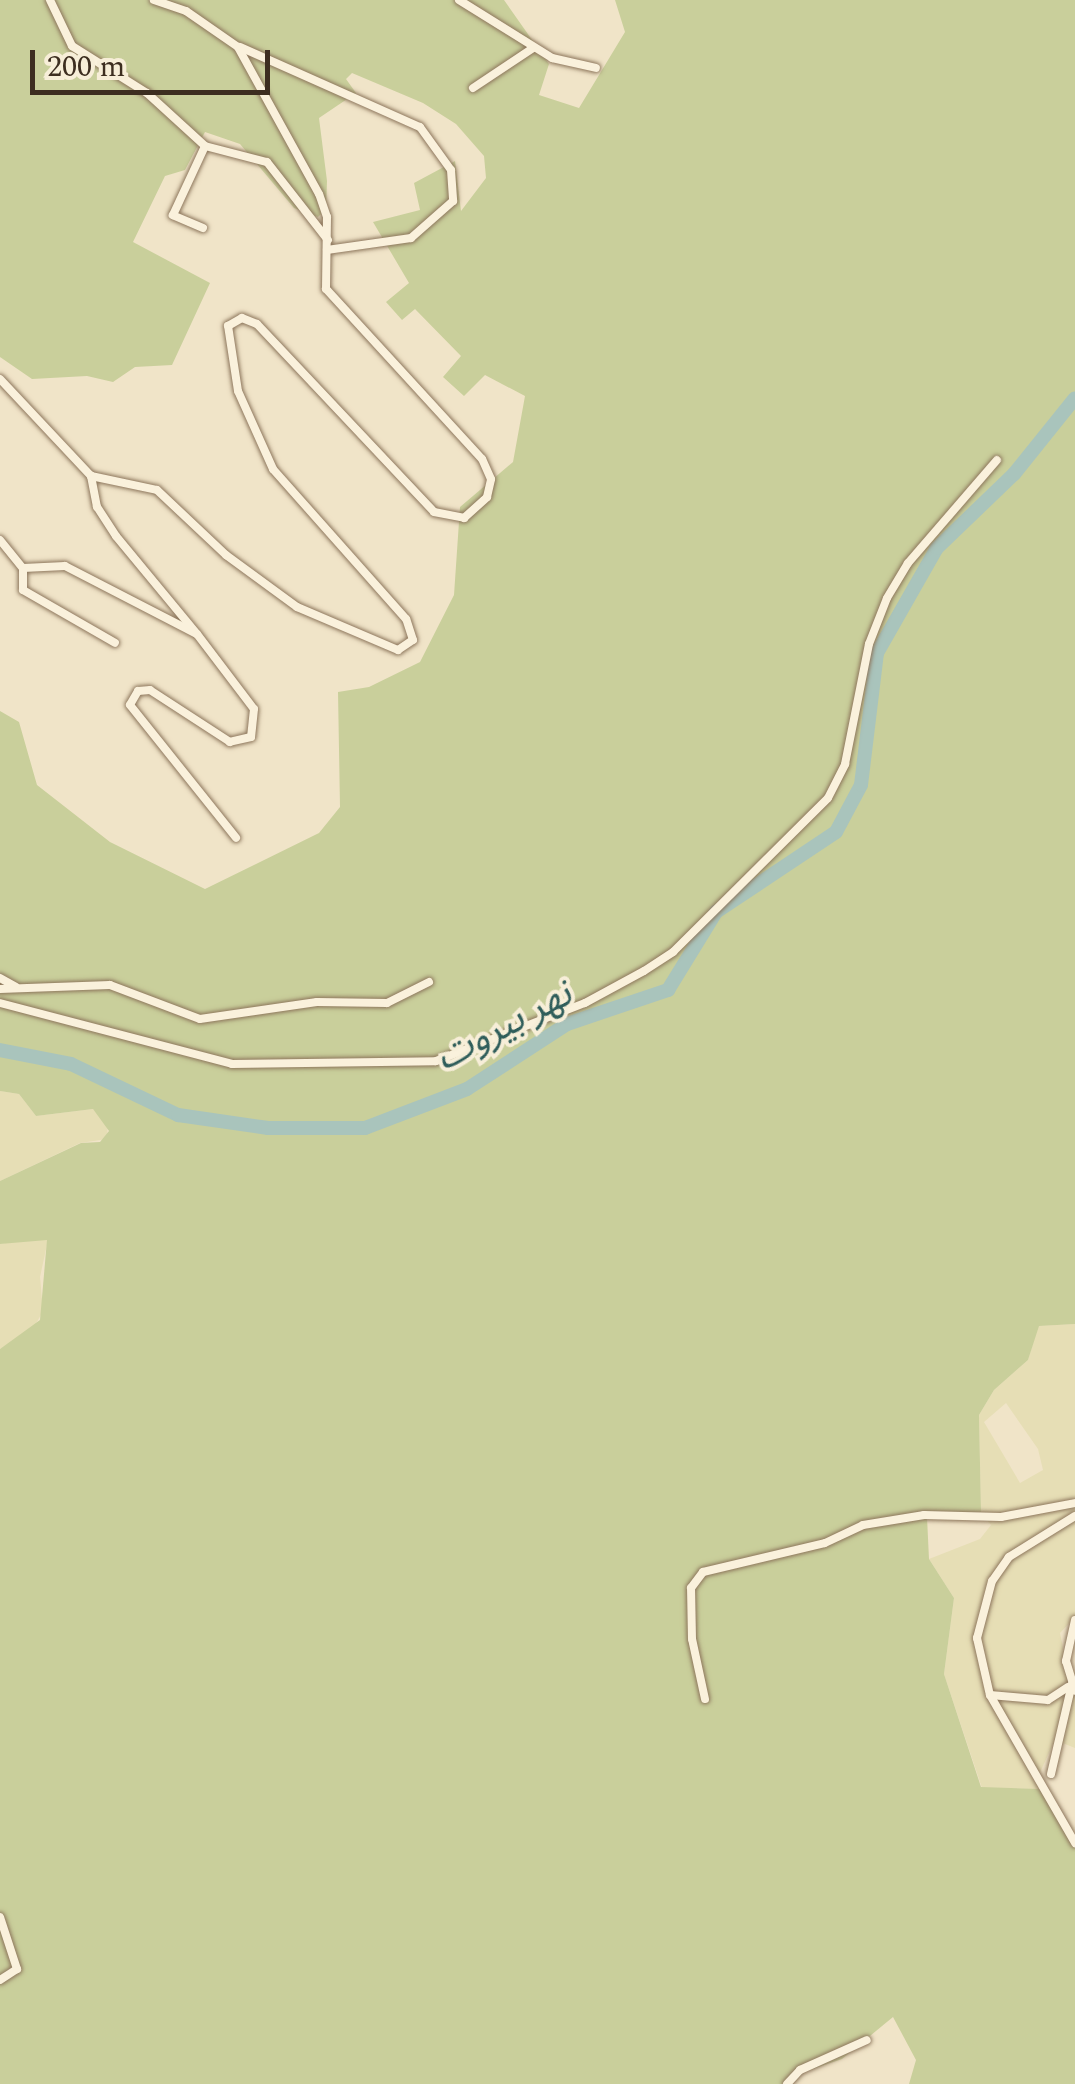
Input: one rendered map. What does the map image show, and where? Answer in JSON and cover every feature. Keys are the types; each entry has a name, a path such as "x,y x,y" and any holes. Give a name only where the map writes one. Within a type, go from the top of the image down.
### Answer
{"street":[{"path":"50,0 72,46 147,93 205,146 267,162 327,245"},
{"path":"154,0 186,12 238,47 420,127 451,170 452,201 411,238 327,245"},
{"path":"459,0 533,48 596,68"},
{"path":"91,476 157,490 226,555 297,608 375,644 406,647 413,640 406,619 273,469 238,391 226,345 231,321 250,319 434,512 464,518 481,504 492,479 482,459 335,302 322,274 327,217 308,170 238,47"},
{"path":"474,88 533,48"},
{"path":"203,228 173,215 205,146"},
{"path":"0,379 91,476 98,507 116,536 254,709 251,737 230,742 150,690 138,691 130,705 236,838"},
{"path":"0,1003 232,1064 436,1061 644,972 673,952 828,798 845,764 868,644 888,598 908,563 996,460"},
{"path":"0,540 22,568 23,590 115,643"},
{"path":"22,568 64,566 197,634"},
{"path":"0,978 16,987"},
{"path":"0,989 110,984 200,1019 317,1002 387,1002 429,982"},
{"path":"705,1700 692,1639 692,1588 703,1572 830,1541 863,1525 924,1516 1001,1517 1075,1503"},
{"path":"1075,1516 1032,1538 992,1581 977,1638 990,1694 1075,1843"},
{"path":"1051,1774 1074,1688 1066,1652 1075,1620"},
{"path":"990,1694 1048,1700 1074,1688"},
{"path":"0,1918 17,1970 0,1980"},
{"path":"787,2084 800,2070 867,2040"}],"shaded area":[{"path":"0,1091 19,1094 36,1116 93,1109 108,1121 107,1139 80,1143 0,1181"},
{"path":"39,1237 48,1240 40,1277 43,1311 33,1329 0,1349 0,1244"},
{"path":"1075,1324 1075,1617 1060,1633 1067,1667 1075,1672 1075,1748 1055,1740 1036,1781 1041,1789 982,1788 944,1674 954,1598 929,1559 980,1539 991,1525 981,1512 979,1415 994,1390 1028,1360 1038,1326","holes":["1006,1403 1038,1449 1043,1470 1020,1483 984,1422"]}],"green space":[{"path":"0,0 504,0 549,64 539,95 579,108 625,32 615,0 1075,0 1075,1324 1039,1326 1028,1360 994,1390 979,1415 981,1512 927,1517 929,1559 954,1598 944,1674 981,1787 1041,1789 1075,1846 1075,2084 909,2084 916,2060 893,2017 842,2059 804,2072 793,2084 0,2084 0,1349 40,1320 47,1240 0,1244 0,1181 81,1143 100,1142 109,1131 93,1109 36,1116 19,1094 0,1091 0,711 19,722 37,785 110,842 205,889 319,833 340,807 338,692 369,687 420,662 454,595 460,507 513,462 525,396 485,375 464,396 443,377 461,356 415,309 402,320 386,302 409,283 373,222 420,210 414,183 455,161 461,211 486,178 484,156 456,124 423,103 352,73 346,79 356,93 319,118 327,181 326,209 318,217 294,208 240,144 205,132 185,170 165,176 133,242 210,283 172,365 135,367 113,382 87,376 32,379 0,357"}],"waterway":[{"name":"نهر بيروت","path":"0,1050 71,1064 178,1115 268,1128 365,1128 467,1089 567,1024 668,990 716,912 836,832 861,785 877,653 937,548 1014,474 1075,398"}]}
